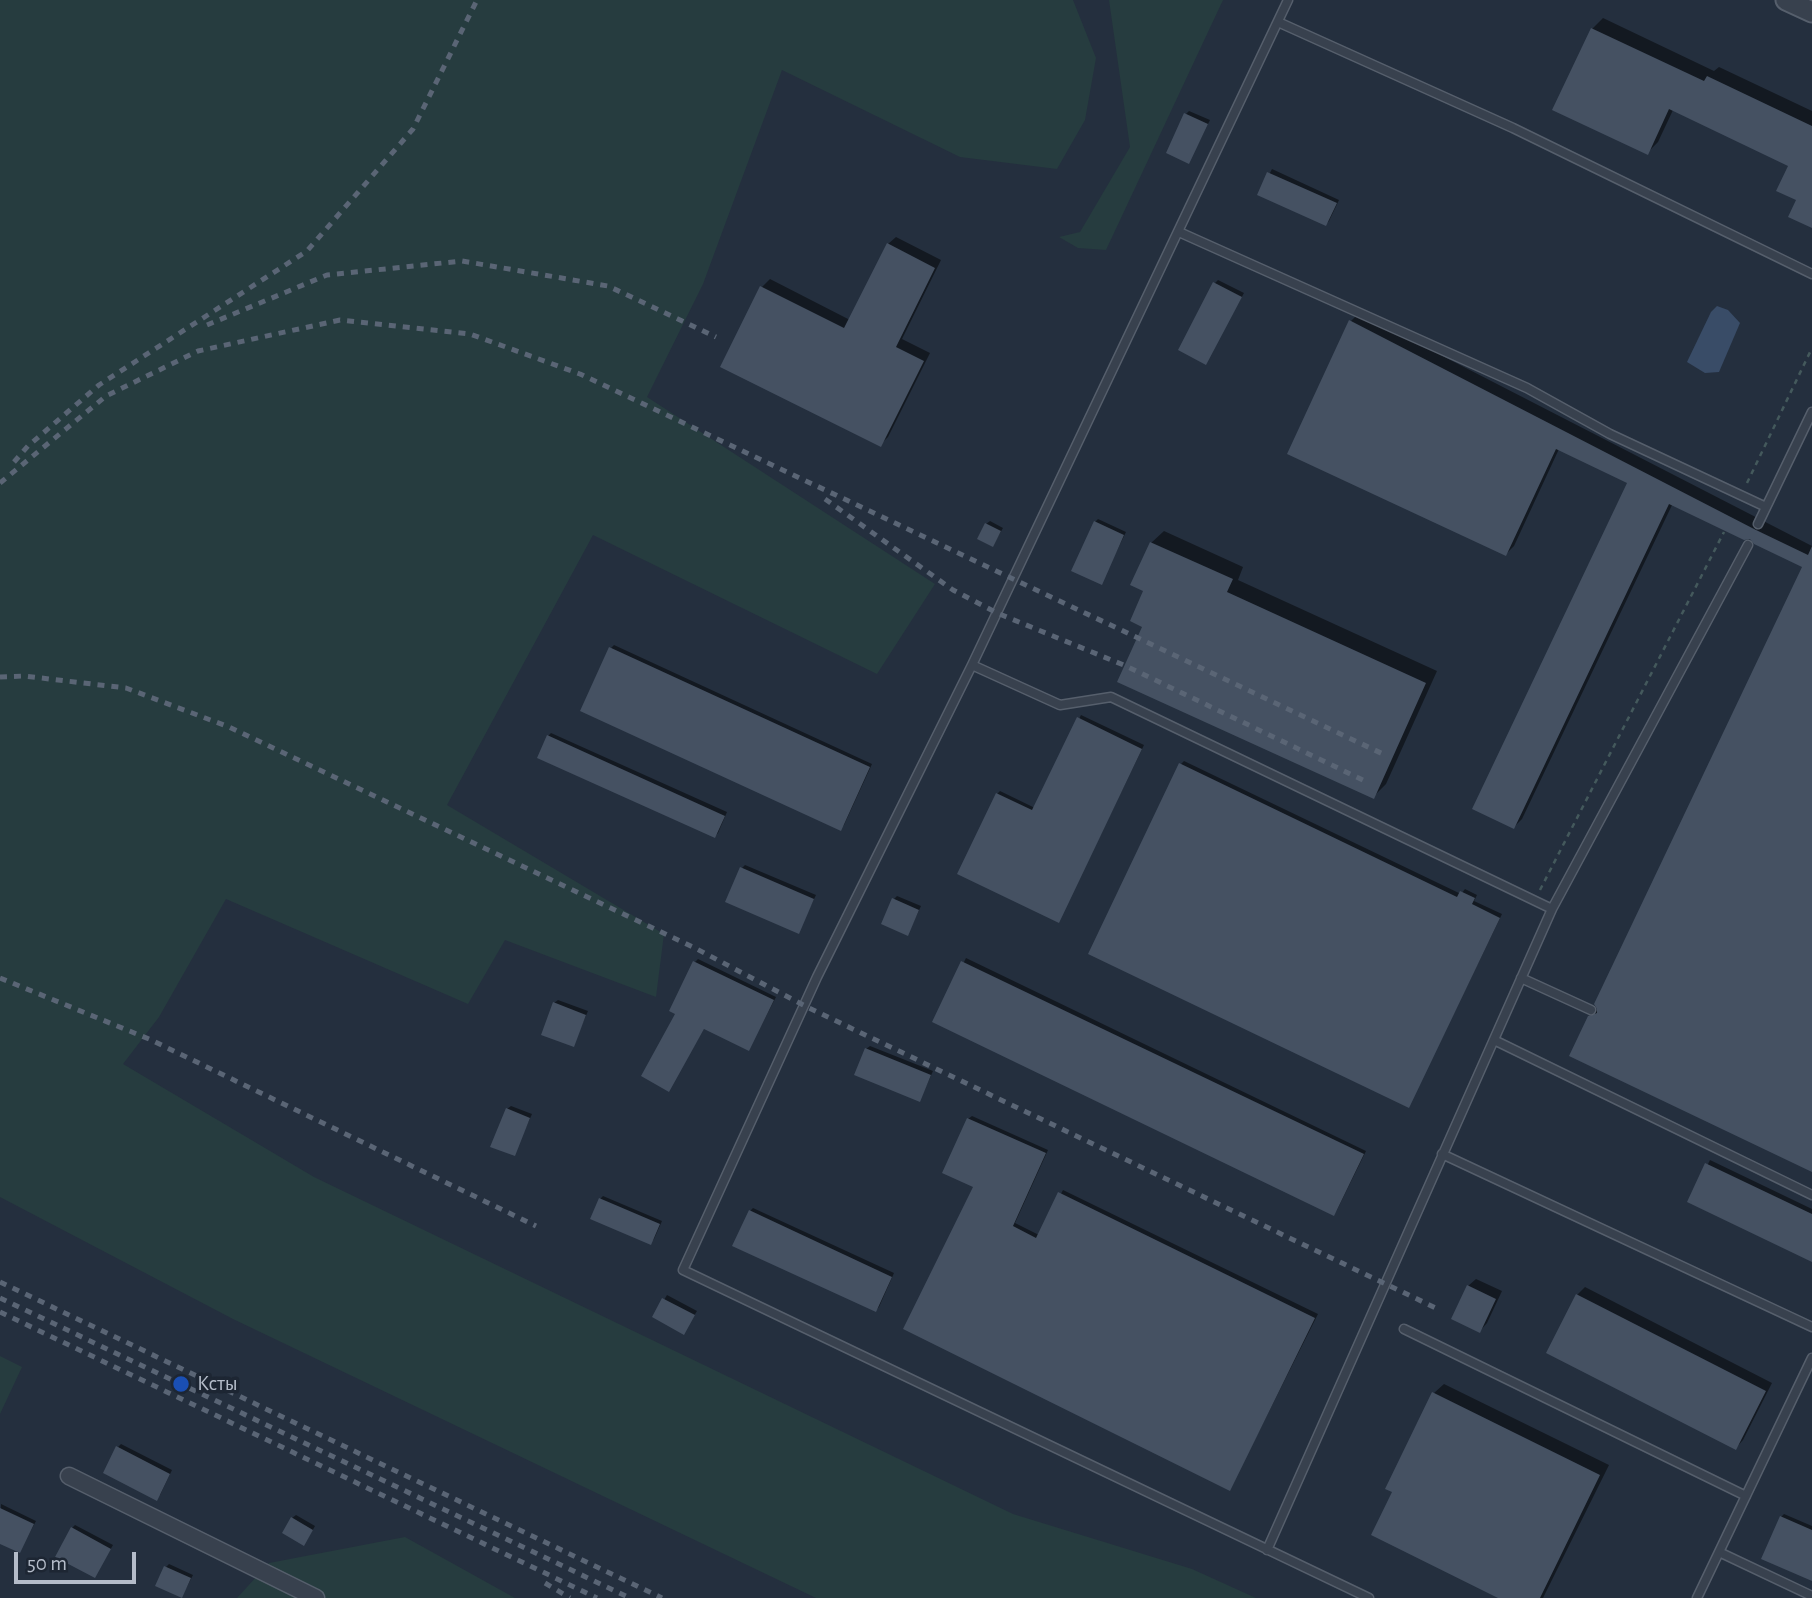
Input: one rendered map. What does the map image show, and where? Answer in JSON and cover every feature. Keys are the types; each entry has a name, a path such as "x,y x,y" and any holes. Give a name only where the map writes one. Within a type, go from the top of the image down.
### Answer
{"street":[{"path":"1786,0 1812,12"},
{"path":"69,1476 316,1598"}],"lane":[{"path":"1288,0 972,666 817,977 683,1270 1369,1598"},
{"path":"1278,22 1513,128 1812,274"},
{"path":"1179,232 1527,388 1610,434 1766,507"},
{"path":"1758,524 1812,412"},
{"path":"1267,1549 1552,909 1748,545"},
{"path":"972,666 1060,705 1111,697 1552,909"},
{"path":"1521,978 1591,1010"},
{"path":"1494,1040 1812,1195"},
{"path":"1442,1154 1812,1327"},
{"path":"1404,1329 1746,1496"},
{"path":"1696,1598 1812,1358"},
{"path":"1719,1552 1812,1596"}],"path":[{"path":"1741,495 1812,348"},
{"path":"1534,901 1724,532"}],"green space":[{"path":"0,0 1073,0 1096,58 1085,120 1057,169 960,157 782,70 703,284 647,397 935,584 877,674 593,535 447,805 664,934 656,997 505,940 468,1004 226,899 159,1017 123,1064 314,1177 1013,1514 1192,1569 1256,1598 816,1598 233,1319 0,1197"},
{"path":"1109,0 1223,0 1106,250 1078,248 1059,237 1080,232 1130,147"},
{"path":"0,1356 22,1367 0,1414"},
{"path":"405,1537 515,1598 237,1598 269,1563"}],"water":[{"path":"1717,306 1728,310 1740,323 1719,372 1705,373 1687,362 1711,312"}],"building":[{"path":"1591,28 1704,81 1707,76 1812,126 1812,228 1788,217 1796,200 1776,191 1788,166 1669,109 1648,155 1552,110"},
{"path":"1184,113 1208,124 1189,164 1166,153"},
{"path":"1267,172 1337,203 1326,226 1257,195"},
{"path":"887,243 935,268 896,347 924,361 881,447 720,367 760,286 844,328"},
{"path":"1213,282 1242,297 1206,365 1178,350"},
{"path":"1349,320 1756,530 1808,555 1812,546 1812,1172 1569,1056 1588,1016 1597,1013 1594,1004 1802,567 1754,544 1750,539 1744,540 1669,504 1514,829 1472,809 1627,483 1556,449 1506,556 1287,454"},
{"path":"1094,521 1124,535 1102,585 1071,571"},
{"path":"985,523 1001,531 993,547 977,539"},
{"path":"1150,542 1233,579 1227,592 1426,683 1374,799 1117,682 1142,627 1130,621 1143,591 1130,585"},
{"path":"609,647 870,767 841,831 580,711"},
{"path":"1077,717 1142,749 1059,923 957,874 996,793 1032,810"},
{"path":"547,735 725,816 715,838 537,758"},
{"path":"1179,763 1457,897 1460,891 1475,898 1472,904 1500,918 1409,1108 1088,954"},
{"path":"740,867 814,899 799,934 725,902"},
{"path":"892,898 919,910 908,936 881,924"},
{"path":"693,961 774,1000 749,1051 704,1029 669,1092 641,1076 675,1014 669,1011"},
{"path":"961,961 1364,1154 1334,1216 932,1022"},
{"path":"553,1002 586,1015 574,1047 541,1035"},
{"path":"865,1048 931,1075 920,1102 854,1075"},
{"path":"506,1108 530,1118 515,1156 490,1147"},
{"path":"967,1118 1046,1153 1013,1226 1036,1238 1058,1192 1315,1318 1230,1491 903,1329 973,1187 942,1173"},
{"path":"1705,1163 1812,1214 1812,1262 1687,1202"},
{"path":"599,1198 660,1224 651,1245 590,1219"},
{"path":"749,1210 892,1277 876,1312 732,1246"},
{"path":"1467,1285 1496,1299 1480,1333 1451,1319"},
{"path":"1576,1294 1766,1391 1736,1450 1546,1353"},
{"path":"662,1298 695,1315 684,1335 652,1317"},
{"path":"1432,1392 1600,1475 1540,1598 1498,1598 1371,1535 1392,1492 1385,1489"},
{"path":"116,1446 170,1474 157,1501 103,1473"},
{"path":"0,1508 34,1524 20,1553 0,1544"},
{"path":"1780,1516 1812,1530 1812,1581 1761,1559"},
{"path":"291,1517 313,1530 304,1546 282,1533"},
{"path":"71,1527 111,1549 95,1578 55,1557"},
{"path":"164,1566 191,1578 182,1598 155,1586"}],"railway":[{"path":"14,462 28,446 99,385 307,251 413,129 477,0"},
{"path":"207,325 327,275 462,261 608,286 716,337"},
{"path":"0,483 106,396 198,351 340,320 470,334 580,374 1383,754"},
{"path":"825,499 953,590 997,613 1126,666 1367,782"},
{"path":"0,677 24,676 126,688 229,727 693,947 809,1008 1440,1310"},
{"path":"0,978 149,1039 536,1226"},
{"path":"0,1282 662,1598"},
{"path":"0,1298 630,1598"},
{"path":"0,1312 597,1598"},
{"path":"545,1583 570,1598"}],"place":[{"name":"Ксты","path":"181,1384"}]}
